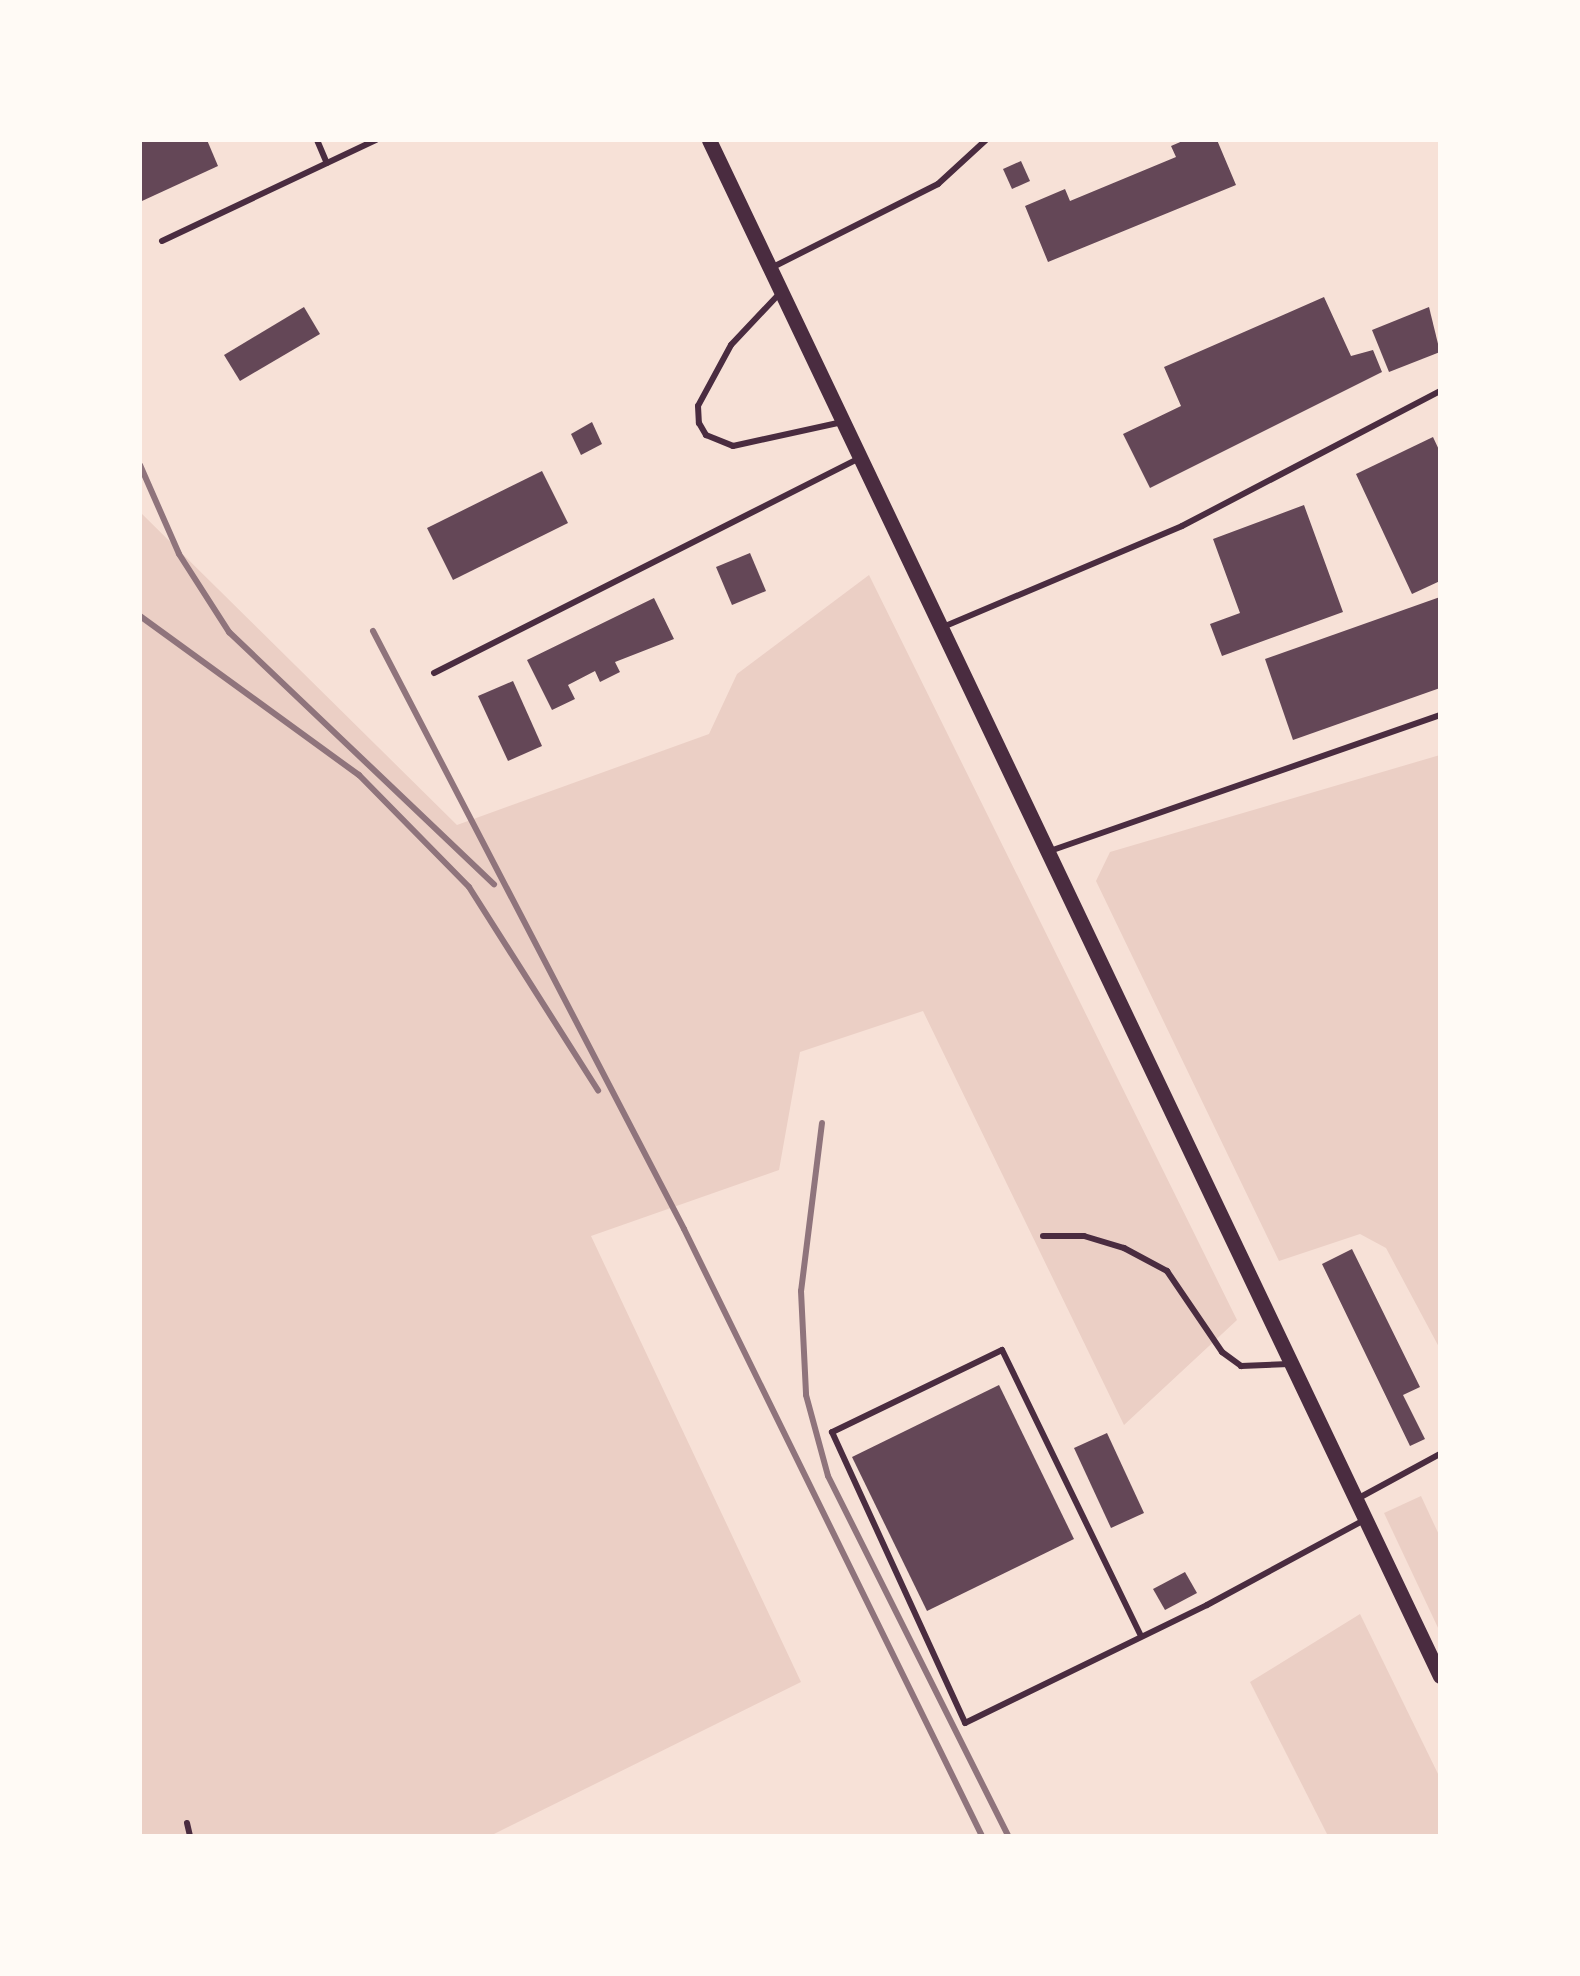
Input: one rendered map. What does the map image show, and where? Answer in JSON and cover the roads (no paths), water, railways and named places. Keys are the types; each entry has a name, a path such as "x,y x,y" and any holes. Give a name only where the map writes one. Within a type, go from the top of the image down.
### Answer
{"main road":[{"path":"709,140 1440,1676"}],"lane":[{"path":"317,140 327,163"},
{"path":"162,241 376,140"},
{"path":"770,269 938,184 986,140"},
{"path":"781,292 731,345 698,406 699,423 706,435 733,446 843,422"},
{"path":"942,628 1182,526 1440,391"},
{"path":"434,673 860,458"},
{"path":"1046,852 1440,715"},
{"path":"1043,1236 1084,1236 1138,1256 1167,1271 1222,1352 1241,1366 1291,1364"},
{"path":"1140,1636 1002,1350 832,1432 965,1723 1140,1636 1366,1520"},
{"path":"1356,1500 1440,1454"},
{"path":"187,1823 190,1836"}],"railway":[{"path":"140,465 179,554 229,632 494,884"},
{"path":"140,616 359,775 469,887 598,1090"},
{"path":"373,631 684,1229 982,1836"},
{"path":"822,1123 801,1291 806,1395 828,1476 1008,1836"}]}
